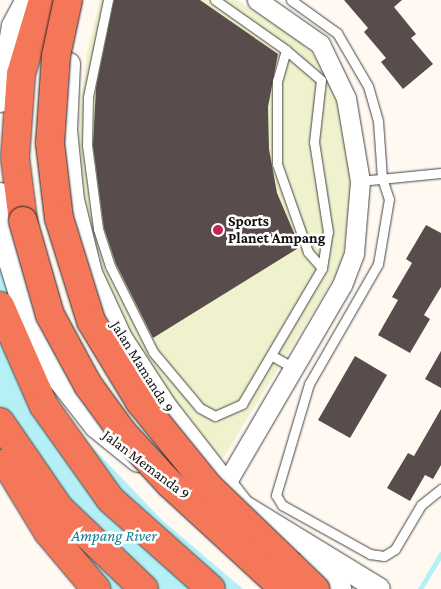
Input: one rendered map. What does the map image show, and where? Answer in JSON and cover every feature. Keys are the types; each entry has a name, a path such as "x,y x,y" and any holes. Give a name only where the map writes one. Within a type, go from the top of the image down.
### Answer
{"highway":[{"path":"43,0 21,74 15,158 23,221 50,315 88,385 123,433 170,484 284,589"},
{"path":"68,0 56,56 50,144 59,218 92,321 140,402 208,486 333,584"},
{"path":"0,306 44,406 110,499 211,589"},
{"path":"0,422 59,508 144,589"},
{"path":"0,453 48,532 96,589"}],"street":[{"path":"0,101 13,26 27,0"},
{"name":"Jalan Mamanda 9","path":"82,0 68,76 66,130 73,200 98,289 121,338 166,407 225,485"},
{"path":"232,528 224,512 225,485 349,269 354,253 360,181 346,98 320,44 257,0"},
{"name":"Jalan Memanda 9","path":"0,194 6,249 27,317 60,381 96,427 115,444 232,528 333,584 379,589"},
{"path":"115,444 138,445 156,437 164,424 166,407"},
{"name":"Jalan Memanda 9","path":"225,485 243,506 333,584"},
{"path":"283,556 301,589"}],"lane":[{"path":"108,0 88,97 87,145 98,228 127,305 153,352 200,408 215,416 242,404 322,268 328,232 314,142 321,80 286,50 215,0"},
{"path":"291,0 337,33 368,86 378,121 382,178 389,200 378,264 309,384 276,495 282,505 370,554 384,556 395,549 421,506 441,489"},
{"path":"286,50 277,81 277,164 308,252 322,268"},
{"path":"360,181 441,173"},
{"path":"271,355 292,367"}],"green space":[{"name":"Sports Planet Ampang","path":"100,0 237,0 297,38 321,63 338,93 354,175 342,265 223,458 216,458 126,342 89,237 78,156 79,118 87,52"}],"water":[{"name":"Ampang River","path":"0,247 50,395 93,448 162,520 243,589 103,589 0,462"}],"building":[{"path":"114,0 200,0 278,54 268,107 269,149 277,193 300,247 153,338 116,264 104,228 93,145 96,88"},
{"path":"344,0 402,0 394,7 416,34 411,38 433,64 403,89 381,62 386,58 364,32 368,28"},
{"path":"426,225 441,233 441,287 424,315 430,319 410,353 378,335 398,300 392,297 412,263 406,259"},
{"path":"441,351 441,388 425,379"},
{"path":"355,356 387,375 350,438 318,420"},
{"path":"441,409 441,465 433,479 425,475 410,501 387,488 408,453 414,456"}],"waterway":[{"path":"420,589 441,554"}],"place":[{"name":"Sports Planet Ampang","path":"218,230"}]}
